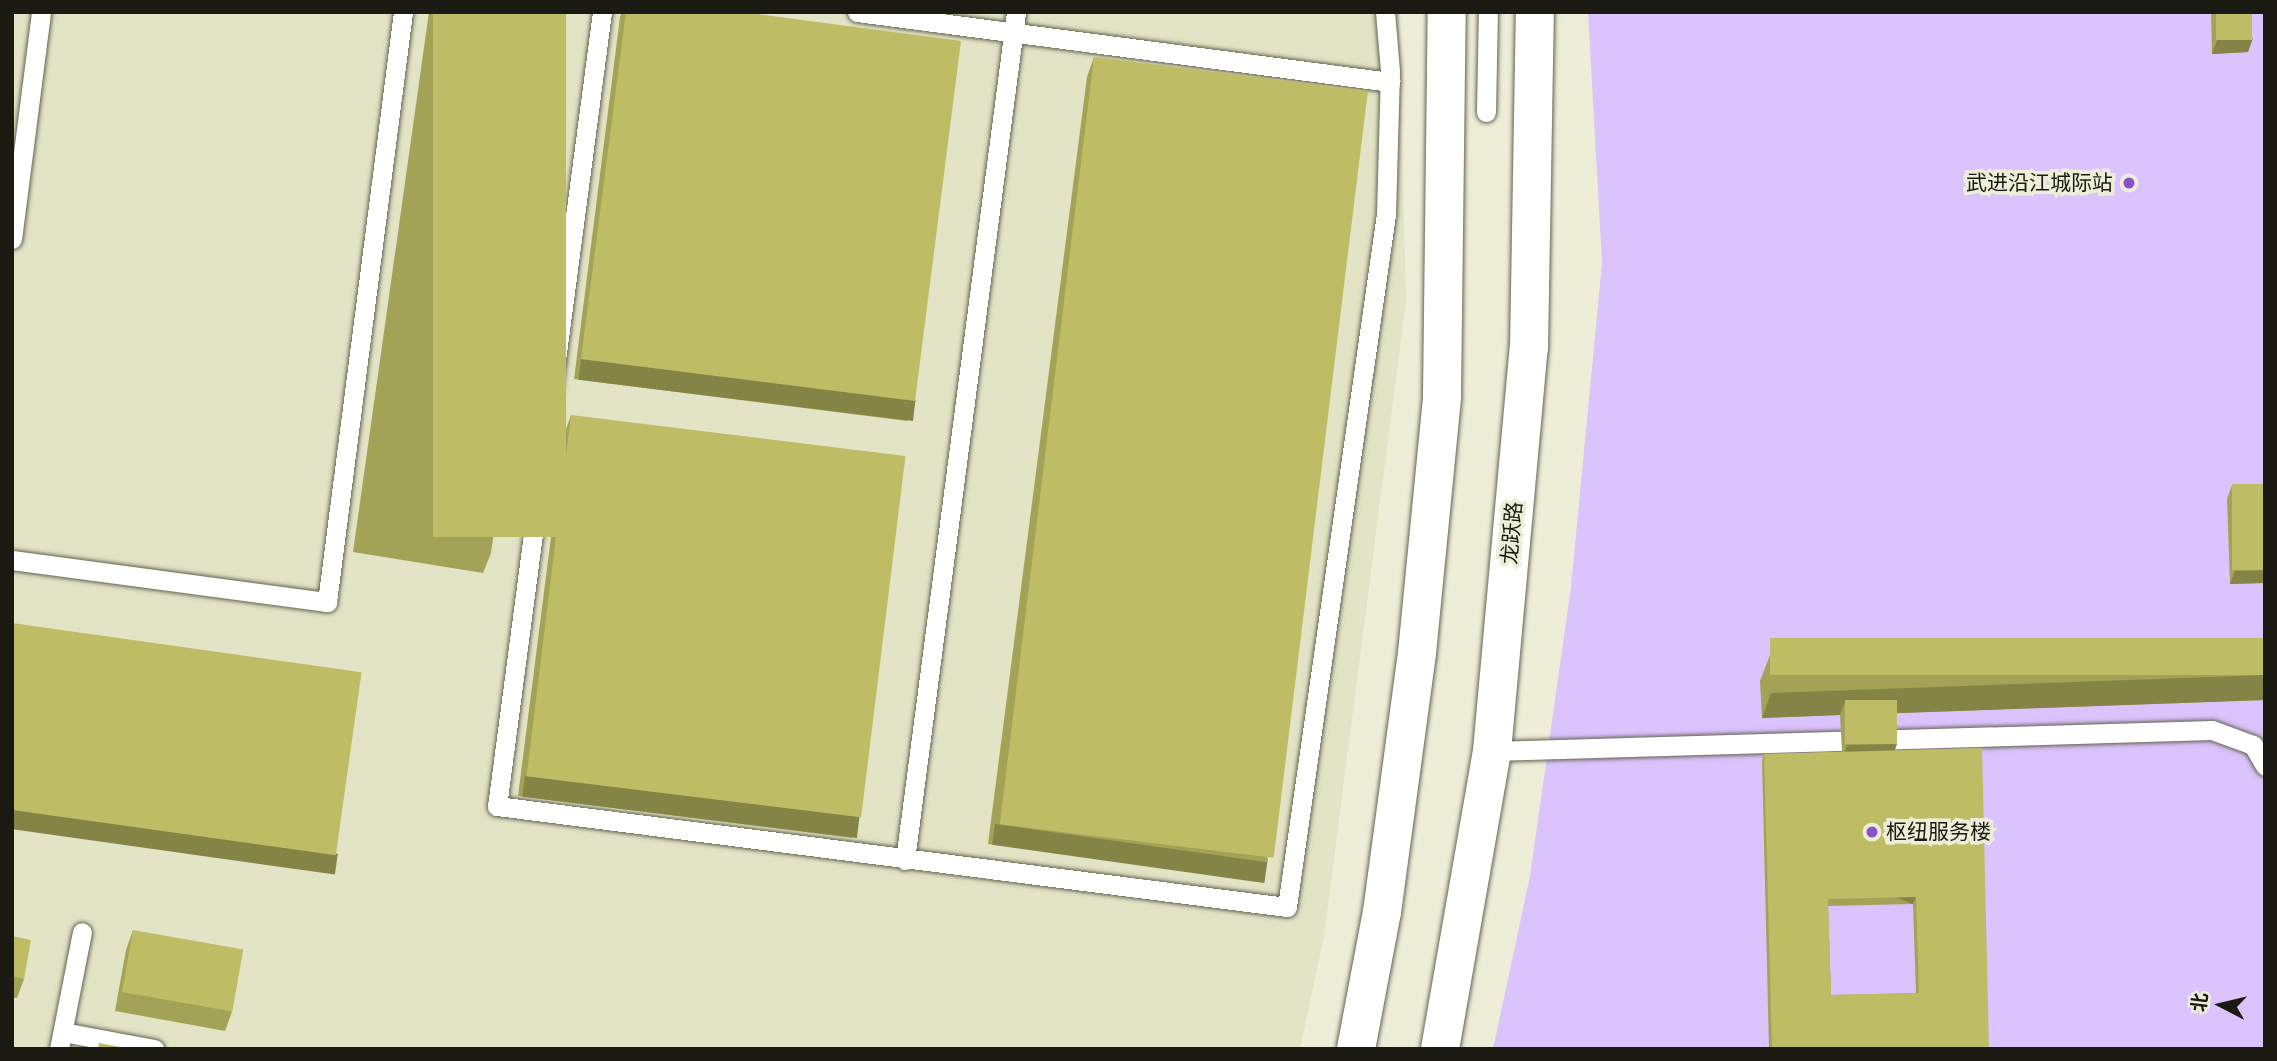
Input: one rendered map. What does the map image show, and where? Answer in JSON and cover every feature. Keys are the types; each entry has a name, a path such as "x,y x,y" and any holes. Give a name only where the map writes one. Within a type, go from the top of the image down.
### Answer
{"street":[{"path":"1356,1049 1382,912 1417,653 1442,396 1447,12"},
{"name":"龙跃路","path":"1440,1049 1492,751 1529,348 1535,12"}],"lane":[{"path":"12,239 41,12"},
{"path":"12,560 327,602 403,12"},
{"path":"602,12 496,806 1286,907 1386,214 1390,82 1385,12"},
{"path":"858,12 1014,22 1390,82"},
{"path":"1486,112 1488,12"},
{"path":"905,860 1014,22"},
{"path":"1492,751 2212,730 2253,746 2265,766"},
{"path":"82,932 61,1040 154,1049"}],"shaded area":[{"path":"12,12 1399,12 1406,301 1324,936 1300,1049 12,1049"},
{"path":"1588,12 2265,12 2265,1049 1493,1049 1530,876 1571,587 1602,263"}],"building":[{"path":"433,12 566,12 566,537 433,537"},
{"path":"626,12 742,12 961,41 915,401 581,359"},
{"path":"2216,12 2252,12 2252,40 2216,40"},
{"path":"1094,57 1368,91 1274,858 1000,824"},
{"path":"571,415 905,456 861,817 527,776"},
{"path":"2232,484 2265,484 2265,570 2232,570"},
{"path":"12,623 362,672 336,855 12,810"},
{"path":"1770,638 2265,638 2265,675 1770,675"},
{"path":"1845,700 1897,700 1897,744 1845,744"},
{"name":"枢纽服务楼","path":"1982,748 1989,1049 1772,1049 1764,754","holes":["1916,897 1919,993 1831,995 1828,899"]},
{"path":"133,930 243,949 232,1011 122,992"},
{"path":"12,936 31,940 24,979 12,976"},
{"path":"99,1043 131,1049 98,1049"}],"place":[{"name":"武进沿江城际站","path":"2129,183"},
{"name":"枢纽服务楼","path":"1872,832"}]}
